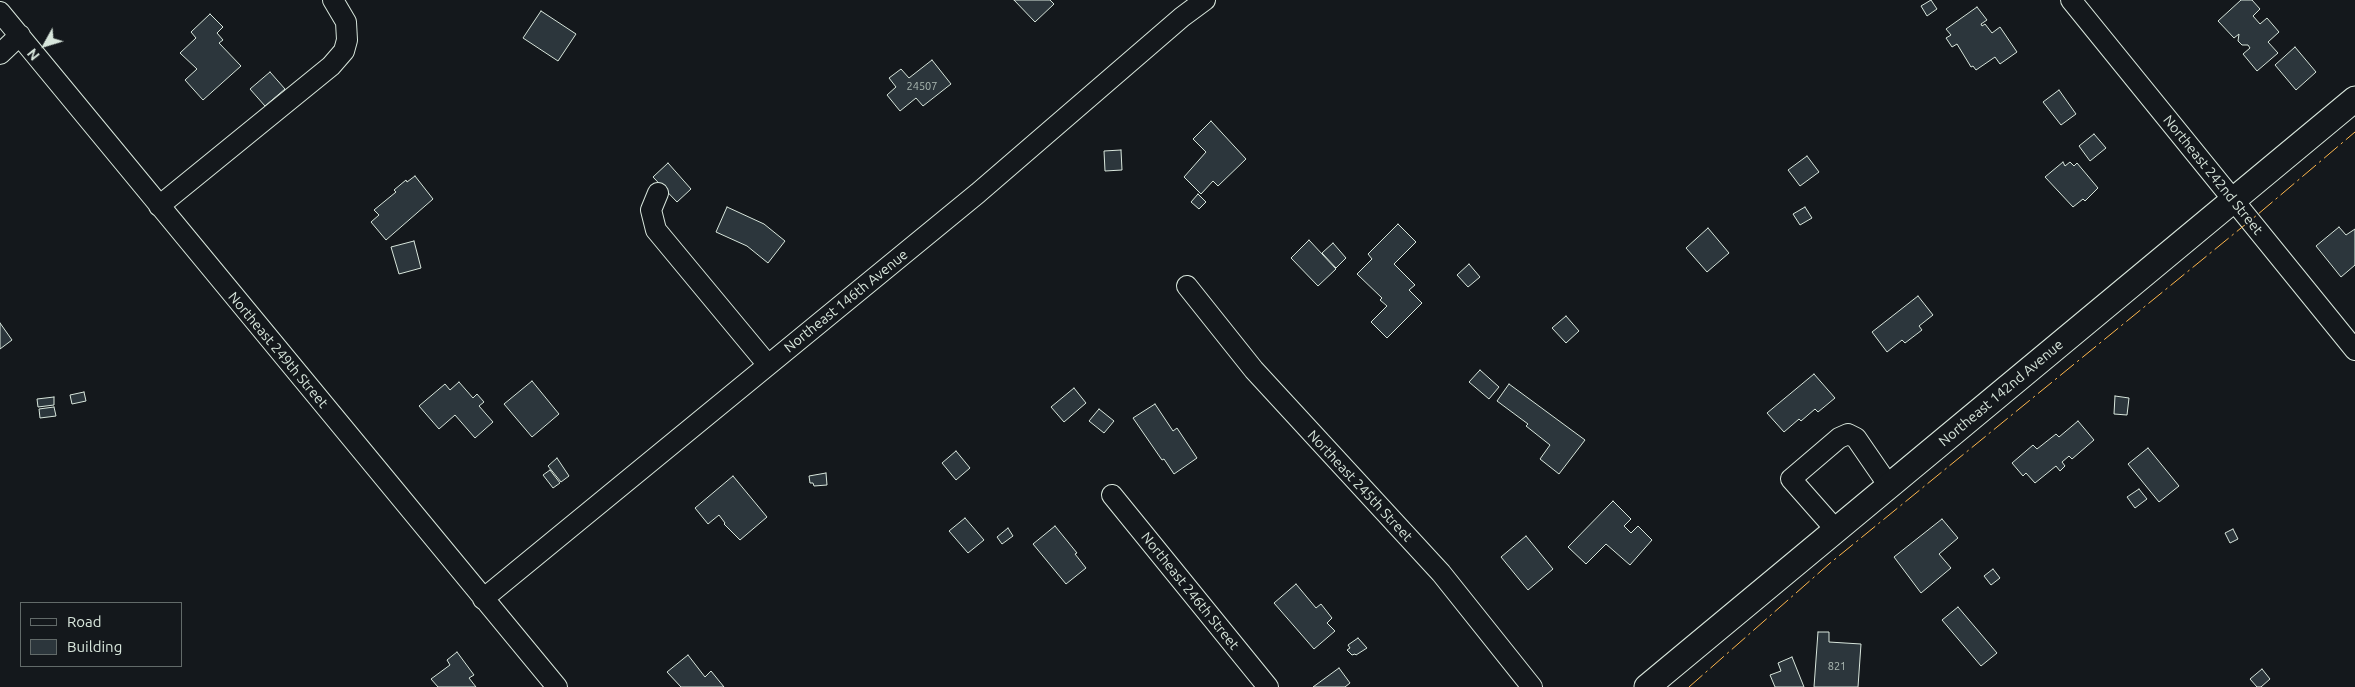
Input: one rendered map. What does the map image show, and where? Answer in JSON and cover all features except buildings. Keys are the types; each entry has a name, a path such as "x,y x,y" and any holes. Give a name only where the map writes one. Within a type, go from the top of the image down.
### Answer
{"main road":[{"name":"Northeast 142nd Avenue","path":"1647,687 2355,99"}],"street":[{"path":"159,206 331,66 344,51 348,40 346,22 333,0"},
{"name":"Northeast 146th Avenue","path":"483,598 978,192 1182,17 1205,0"},
{"name":"Northeast 242nd Street","path":"2071,0 2355,350"},
{"name":"Northeast 249th Street","path":"0,12 557,687"},
{"path":"0,54 20,35"},
{"path":"658,192 651,210 656,230 768,365"},
{"name":"Northeast 245th Street","path":"1187,286 1254,370 1441,574 1532,687"},
{"path":"1836,530 1791,479 1839,438 1848,434 1856,438 1889,486"},
{"name":"Northeast 246th Street","path":"1112,495 1268,687"}],"power":[{"path":"1689,687 1829,564 2257,215 2355,132"}]}
